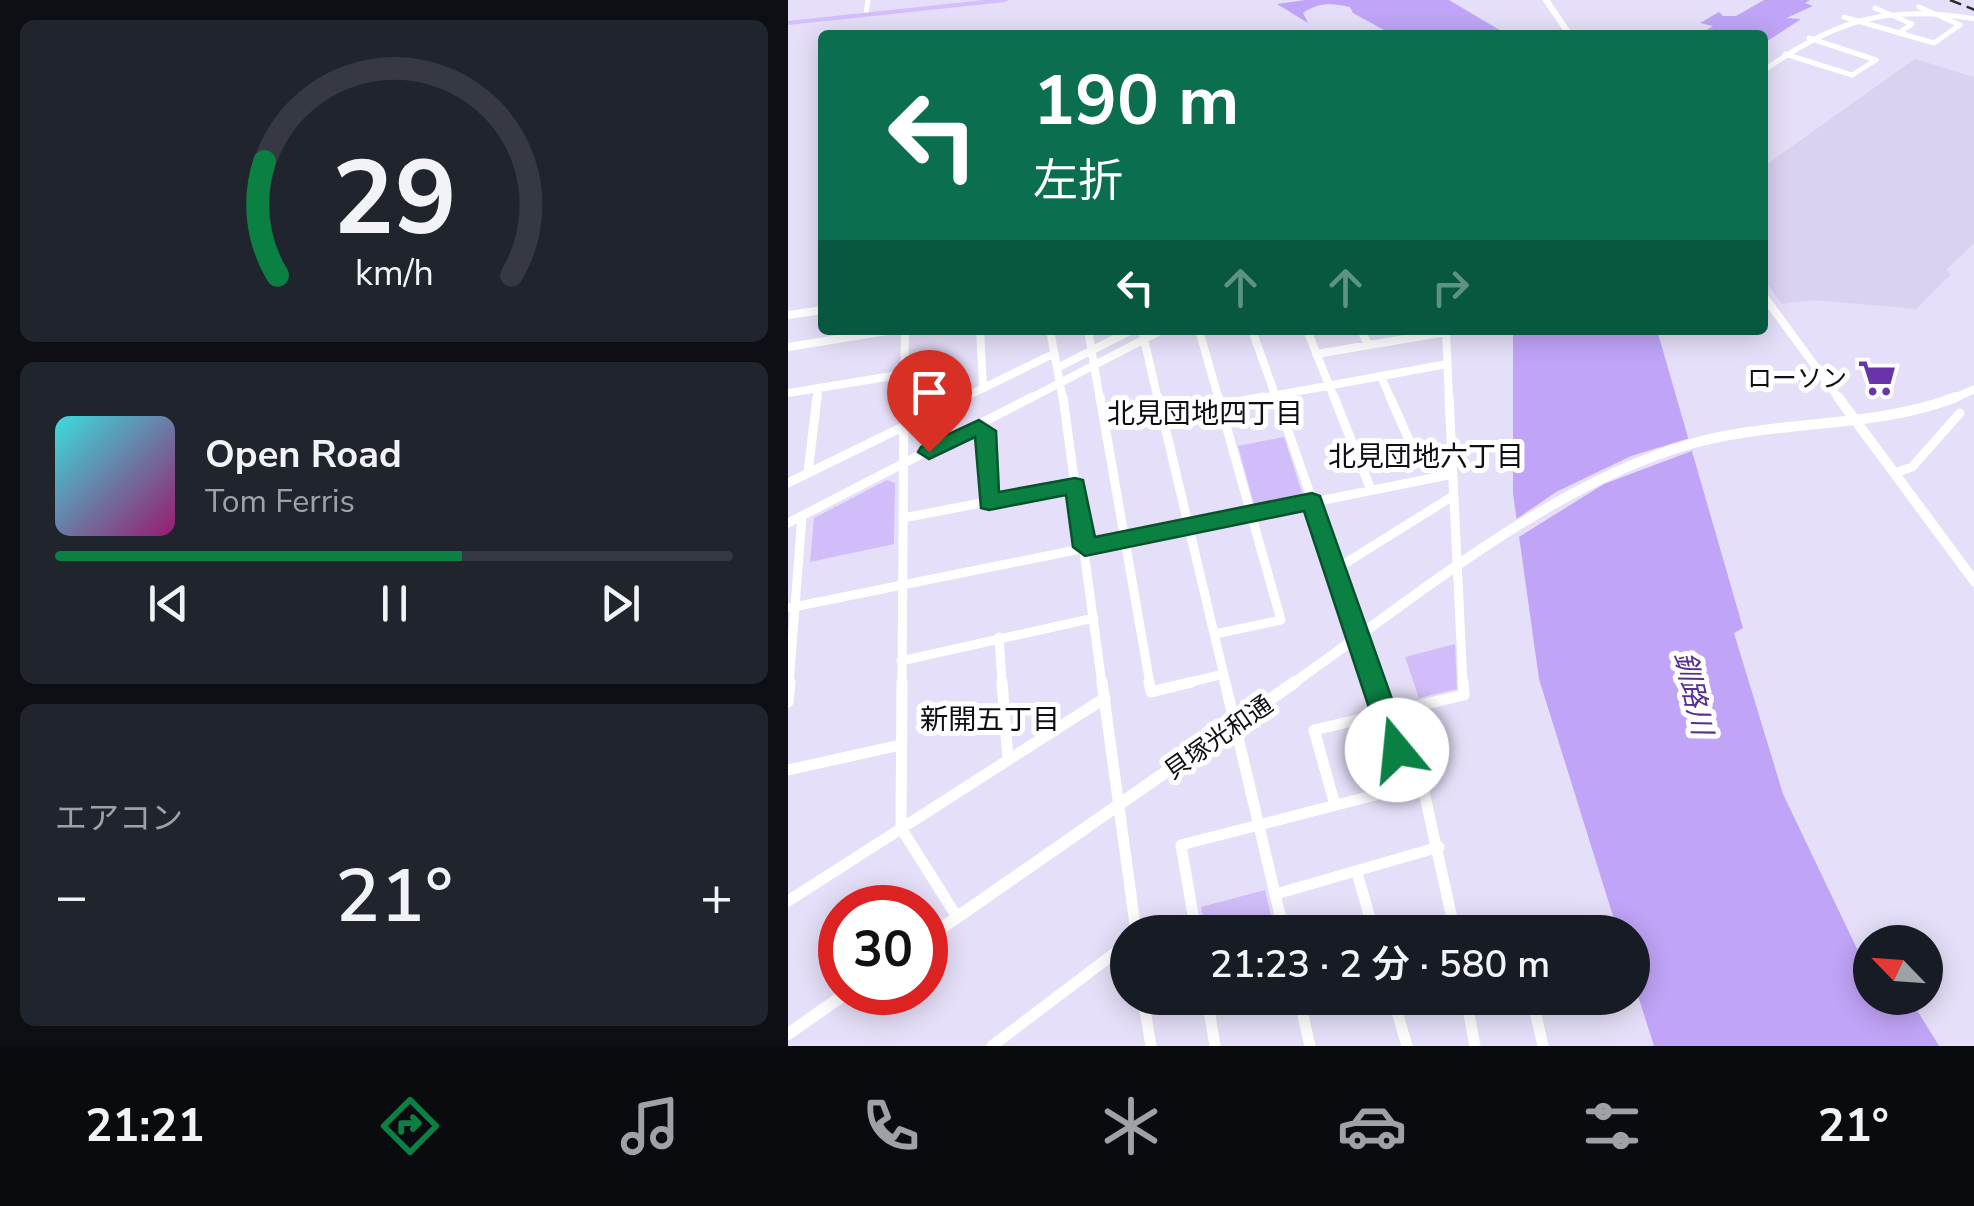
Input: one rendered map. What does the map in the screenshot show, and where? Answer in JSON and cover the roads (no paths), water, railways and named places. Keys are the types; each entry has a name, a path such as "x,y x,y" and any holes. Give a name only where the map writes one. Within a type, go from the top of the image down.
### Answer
{"highway":[{"path":"788,21 867,8 970,0"},
{"path":"867,8 1005,0"}],"street":[{"path":"1546,0 1567,30"},
{"path":"1768,67 1844,17 1873,6 1894,4"},
{"path":"1844,17 1934,44 1960,26 1912,4 1949,8 1974,19"},
{"path":"1873,6 1912,24 1900,33"},
{"path":"1785,54 1852,75 1876,60 1809,38"},
{"path":"1768,303 1974,582"},
{"path":"788,316 818,311"},
{"path":"788,347 862,335"},
{"path":"906,335 900,828 957,918"},
{"path":"980,335 983,387"},
{"path":"1051,335 1059,367 1085,547 1134,915"},
{"path":"1088,335 1151,692 1224,674"},
{"path":"1059,367 1122,335"},
{"path":"788,523 1094,365 1142,335"},
{"path":"1144,335 1280,915"},
{"path":"1200,335 1281,620 1215,634"},
{"path":"1254,335 1362,638 1408,787"},
{"path":"1309,335 1370,490"},
{"path":"1363,335 1368,346"},
{"path":"1316,354 1411,335"},
{"path":"1335,805 1314,730 1464,695 1446,335"},
{"path":"788,483 1053,354"},
{"path":"1105,426 1447,364"},
{"path":"788,393 904,374"},
{"path":"1357,452 1410,442 1381,376"},
{"path":"808,473 818,388"},
{"path":"1852,416 1931,405 1974,388"},
{"path":"1895,473 1912,467 1960,413"},
{"name":"貝塚光和通","path":"948,924 1509,533 1607,474 1745,430 1852,416"},
{"path":"979,426 986,431 989,502"},
{"path":"792,607 1453,474"},
{"path":"904,518 1075,485"},
{"path":"1336,569 1453,496"},
{"path":"788,702 792,607 802,516"},
{"path":"901,661 1094,618"},
{"path":"999,637 1008,760"},
{"path":"788,901 1105,698"},
{"path":"788,770 900,745"},
{"path":"1193,915 1181,845 1422,783 1440,848 1451,915"},
{"path":"1276,894 1440,848"},
{"path":"1356,873 1369,915"},
{"path":"992,1046 1110,957"},
{"path":"788,1034 818,1013"},
{"path":"1146,1015 1152,1046"},
{"path":"1210,1015 1215,1046"},
{"path":"1303,1015 1310,1046"},
{"path":"1398,1015 1407,1046"},
{"path":"1469,1015 1475,1046"},
{"path":"1536,1015 1543,1046"}],"water":[{"path":"1305,0 1449,0 1500,30 1384,30 1353,13 1350,7 1332,4 1303,13 1308,23 1277,4"},
{"path":"1764,0 1810,0 1805,3 1813,6 1786,18 1801,19 1768,41 1768,30 1707,30 1713,26 1700,23 1719,12 1736,16"},
{"name":"釧路川","path":"1513,335 1658,335 1743,628 1734,633 1783,794 1853,940 1853,1015 1920,1015 1939,1046 1654,1046 1644,1015 1650,1015 1650,915 1613,915 1539,679 1513,493"}],"railway":[{"path":"1950,0 1975,10"}],"place":[{"name":"ローソン","path":"1877,378"}],"district":[{"name":"北見団地四丁目","path":"1205,413"},
{"name":"北見団地六丁目","path":"1426,456"},
{"name":"新開五丁目","path":"990,719"}]}
